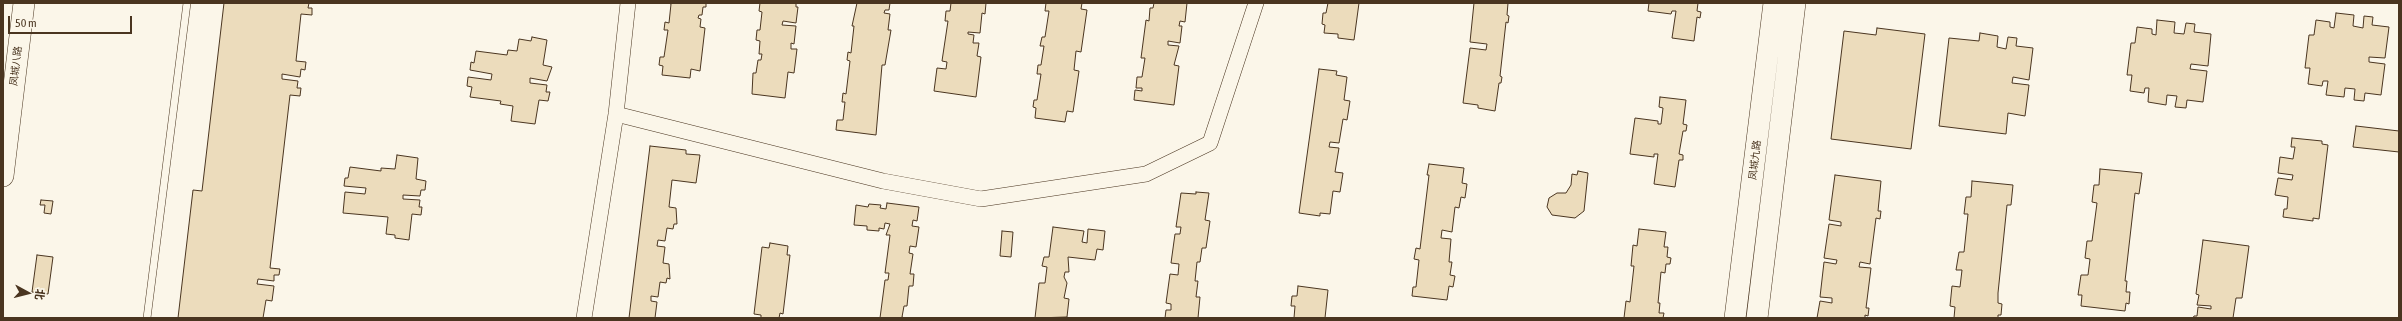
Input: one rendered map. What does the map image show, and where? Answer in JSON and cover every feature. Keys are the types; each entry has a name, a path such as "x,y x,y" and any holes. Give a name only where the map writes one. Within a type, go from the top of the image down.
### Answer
{"street":[{"name":"凤城八路","path":"3,176 24,3"},
{"path":"584,318 616,114 628,3"},
{"path":"616,114 883,182 981,199 1146,174 1210,143 1256,3"},
{"name":"凤城九路","path":"1735,318 1774,3"},
{"path":"1757,318 1795,3"}],"lane":[{"path":"147,318 187,3"}],"building":[{"path":"224,3 309,3 308,8 312,8 312,15 301,14 296,61 306,62 305,70 301,69 300,77 282,74 282,79 298,81 297,88 301,88 300,96 290,95 270,268 280,269 279,275 274,275 274,281 258,279 257,284 274,286 272,301 266,300 263,318 178,318 193,190 202,191"},
{"path":"668,3 706,3 706,7 703,7 702,15 699,15 698,18 701,19 700,27 705,28 700,71 691,69 690,78 662,75 663,66 659,65 660,57 664,57 668,30 664,30 665,22 669,23 671,4"},
{"path":"760,3 796,3 796,7 798,7 796,23 783,21 782,25 796,26 794,44 791,43 791,49 797,49 794,73 788,72 785,98 752,94 753,73 756,73 758,60 761,60 762,54 759,54 760,41 756,40 757,30 760,30 762,12 759,11"},
{"path":"857,3 890,3 889,10 885,10 884,13 890,14 888,30 891,30 885,65 882,65 876,135 836,130 837,120 843,120 845,102 842,102 843,93 846,94 850,61 847,60 848,52 851,53 854,26 852,26"},
{"path":"951,3 986,3 985,14 982,13 980,33 968,32 968,34 974,35 973,43 979,43 977,56 981,57 976,97 934,91 937,68 946,69 947,62 942,61 948,21 945,21 946,11 950,11"},
{"path":"1046,3 1082,3 1081,9 1087,10 1081,52 1076,51 1074,70 1079,71 1073,112 1067,111 1065,122 1035,118 1036,108 1033,107 1034,100 1037,100 1041,74 1037,74 1038,65 1041,65 1044,46 1040,46 1042,37 1045,37 1049,11 1045,11"},
{"path":"1154,3 1187,3 1185,22 1180,21 1179,26 1182,26 1180,43 1168,41 1168,45 1179,46 1174,65 1179,66 1174,105 1134,100 1135,90 1142,91 1142,88 1136,88 1137,77 1142,77 1145,58 1141,58 1146,20 1149,21 1150,8 1153,8"},
{"path":"1328,3 1359,3 1354,40 1338,38 1338,34 1324,33 1325,25 1322,24 1323,13 1326,13"},
{"path":"1474,3 1508,3 1507,15 1509,16 1508,23 1506,22 1500,76 1502,77 1501,83 1499,83 1495,111 1478,108 1478,105 1463,103 1470,48 1486,50 1487,44 1470,42"},
{"path":"1649,3 1698,3 1697,11 1701,12 1700,18 1697,17 1694,41 1672,38 1676,11 1672,11 1671,14 1648,11"},
{"path":"2336,13 2354,15 2353,26 2363,28 2364,16 2373,17 2372,25 2389,27 2385,58 2369,57 2369,62 2385,64 2381,95 2365,93 2364,101 2354,100 2355,89 2345,88 2344,97 2326,95 2328,81 2323,81 2322,86 2308,84 2310,68 2305,68 2309,35 2314,35 2316,20 2330,22 2330,27 2334,28"},
{"path":"2157,20 2175,22 2174,33 2184,34 2186,23 2195,24 2194,32 2211,34 2208,66 2191,64 2190,69 2207,71 2203,102 2187,100 2186,108 2175,107 2177,96 2167,95 2166,105 2148,102 2149,88 2145,88 2144,93 2130,91 2132,75 2127,75 2131,43 2135,43 2137,27 2152,29 2152,34 2156,35"},
{"path":"1877,28 1925,34 1911,149 1831,139 1844,31 1876,35"},
{"path":"1980,33 1998,36 1997,47 2006,49 2008,37 2017,38 2016,46 2033,48 2029,80 2013,77 2012,83 2029,85 2025,116 2008,113 2006,134 1939,126 1949,38 1979,41"},
{"path":"532,37 547,40 543,65 552,67 547,81 530,78 530,83 547,85 546,92 550,92 548,101 539,100 535,124 511,121 513,106 500,104 501,101 470,97 472,87 467,86 468,77 491,80 492,74 470,70 471,62 474,63 476,51 507,55 508,50 517,51 519,39 531,41"},
{"path":"1319,69 1337,71 1336,75 1347,77 1344,100 1350,101 1347,120 1343,119 1339,143 1330,142 1329,147 1339,148 1335,172 1343,173 1340,192 1333,191 1330,214 1320,213 1320,216 1299,213"},
{"path":"1660,97 1686,100 1683,124 1687,125 1686,131 1683,131 1679,154 1683,155 1683,160 1679,160 1675,187 1654,184 1658,154 1654,154 1654,157 1630,154 1635,118 1658,121 1658,124 1661,124 1663,108 1659,107"},
{"path":"2356,126 2399,131 2399,152 2353,147"},
{"path":"2292,138 2322,141 2322,144 2328,145 2319,219 2313,218 2313,221 2283,217 2284,209 2287,209 2288,197 2275,195 2278,178 2292,180 2293,175 2278,173 2280,157 2293,159 2295,147 2291,147"},
{"path":"650,146 686,150 686,154 700,155 696,183 672,180 669,207 676,208 677,224 674,224 673,229 667,228 665,241 658,240 657,246 665,247 663,263 669,264 670,279 667,278 666,283 660,282 658,297 651,296 651,301 657,302 655,318 629,318"},
{"path":"397,155 418,158 416,179 426,181 425,190 421,190 420,196 403,195 403,199 420,200 419,207 422,207 421,215 412,214 409,240 395,238 395,235 386,234 388,217 343,213 345,192 365,194 366,188 344,186 345,178 348,178 350,167 381,171 381,168 395,169"},
{"path":"1429,164 1464,168 1462,183 1467,184 1465,198 1461,197 1459,208 1455,207 1452,232 1442,230 1441,238 1451,239 1449,262 1452,262 1450,275 1455,276 1453,287 1449,286 1447,300 1412,296 1413,287 1416,287 1419,260 1414,259 1416,248 1420,249"},
{"path":"2100,169 2142,173 2139,194 2135,193 2125,281 2127,281 2126,292 2130,292 2129,304 2126,303 2125,311 2081,306 2082,295 2078,295 2081,275 2088,275 2090,259 2085,258 2087,241 2092,241 2097,203 2092,202 2094,185 2099,185"},
{"path":"1578,171 1588,173 1584,211 1575,218 1552,215 1547,207 1549,198 1557,193 1566,193 1571,185 1572,174 1577,175"},
{"path":"1835,175 1881,181 1878,211 1881,211 1880,219 1876,218 1870,264 1860,262 1859,267 1871,268 1866,308 1869,308 1868,316 1865,315 1865,318 1817,318 1820,301 1832,303 1832,298 1820,297 1824,262 1836,264 1837,260 1824,258 1829,224 1841,226 1841,222 1829,220"},
{"path":"1972,181 2013,185 2011,205 2007,205 1998,293 1998,303 2002,304 2001,315 1998,315 1998,318 1954,318 1955,307 1950,306 1952,286 1960,287 1962,270 1956,270 1959,252 1964,252 1968,214 1964,214 1966,197 1971,197"},
{"path":"1196,192 1209,193 1205,220 1210,221 1206,248 1202,248 1200,262 1197,262 1195,281 1198,281 1196,297 1200,297 1198,318 1165,318 1166,310 1171,310 1171,304 1166,303 1170,274 1178,275 1179,264 1171,263 1175,234 1180,234 1181,227 1176,227 1181,193 1196,194"},
{"path":"41,200 53,201 51,214 44,213 45,205 40,205"},
{"path":"887,203 919,207 917,221 913,220 912,226 919,227 916,247 910,246 909,253 913,254 910,274 914,274 913,286 909,286 907,306 904,306 902,317 905,318 880,318 885,280 888,280 889,273 885,273 890,235 886,235 890,224 885,223 884,229 879,228 879,231 867,230 867,226 854,225 856,205 868,207 869,204 881,205 880,208 886,209"},
{"path":"1053,227 1084,231 1082,242 1087,243 1088,229 1105,231 1103,250 1097,249 1095,260 1068,257 1069,272 1065,272 1064,277 1067,283 1064,298 1069,299 1067,317 1035,318 1039,283 1045,283 1047,267 1042,266 1044,257 1049,257"},
{"path":"1639,229 1666,232 1664,247 1668,247 1667,257 1671,258 1670,264 1666,264 1665,273 1661,272 1658,303 1660,303 1659,313 1664,313 1663,318 1624,318 1626,301 1630,302 1634,266 1631,266 1633,245 1637,246"},
{"path":"1002,231 1013,232 1011,257 1000,256"},
{"path":"2203,240 2249,246 2242,298 2236,298 2233,318 2193,318 2194,316 2197,316 2198,307 2211,309 2211,306 2197,305 2199,295 2196,294"},
{"path":"770,243 788,246 787,255 790,255 783,314 780,313 779,318 761,318 761,315 754,314 762,247 769,248"},
{"path":"37,255 53,257 48,294 32,292"},
{"path":"1298,286 1328,290 1325,318 1294,318 1295,306 1291,306 1292,296 1297,296"}]}
